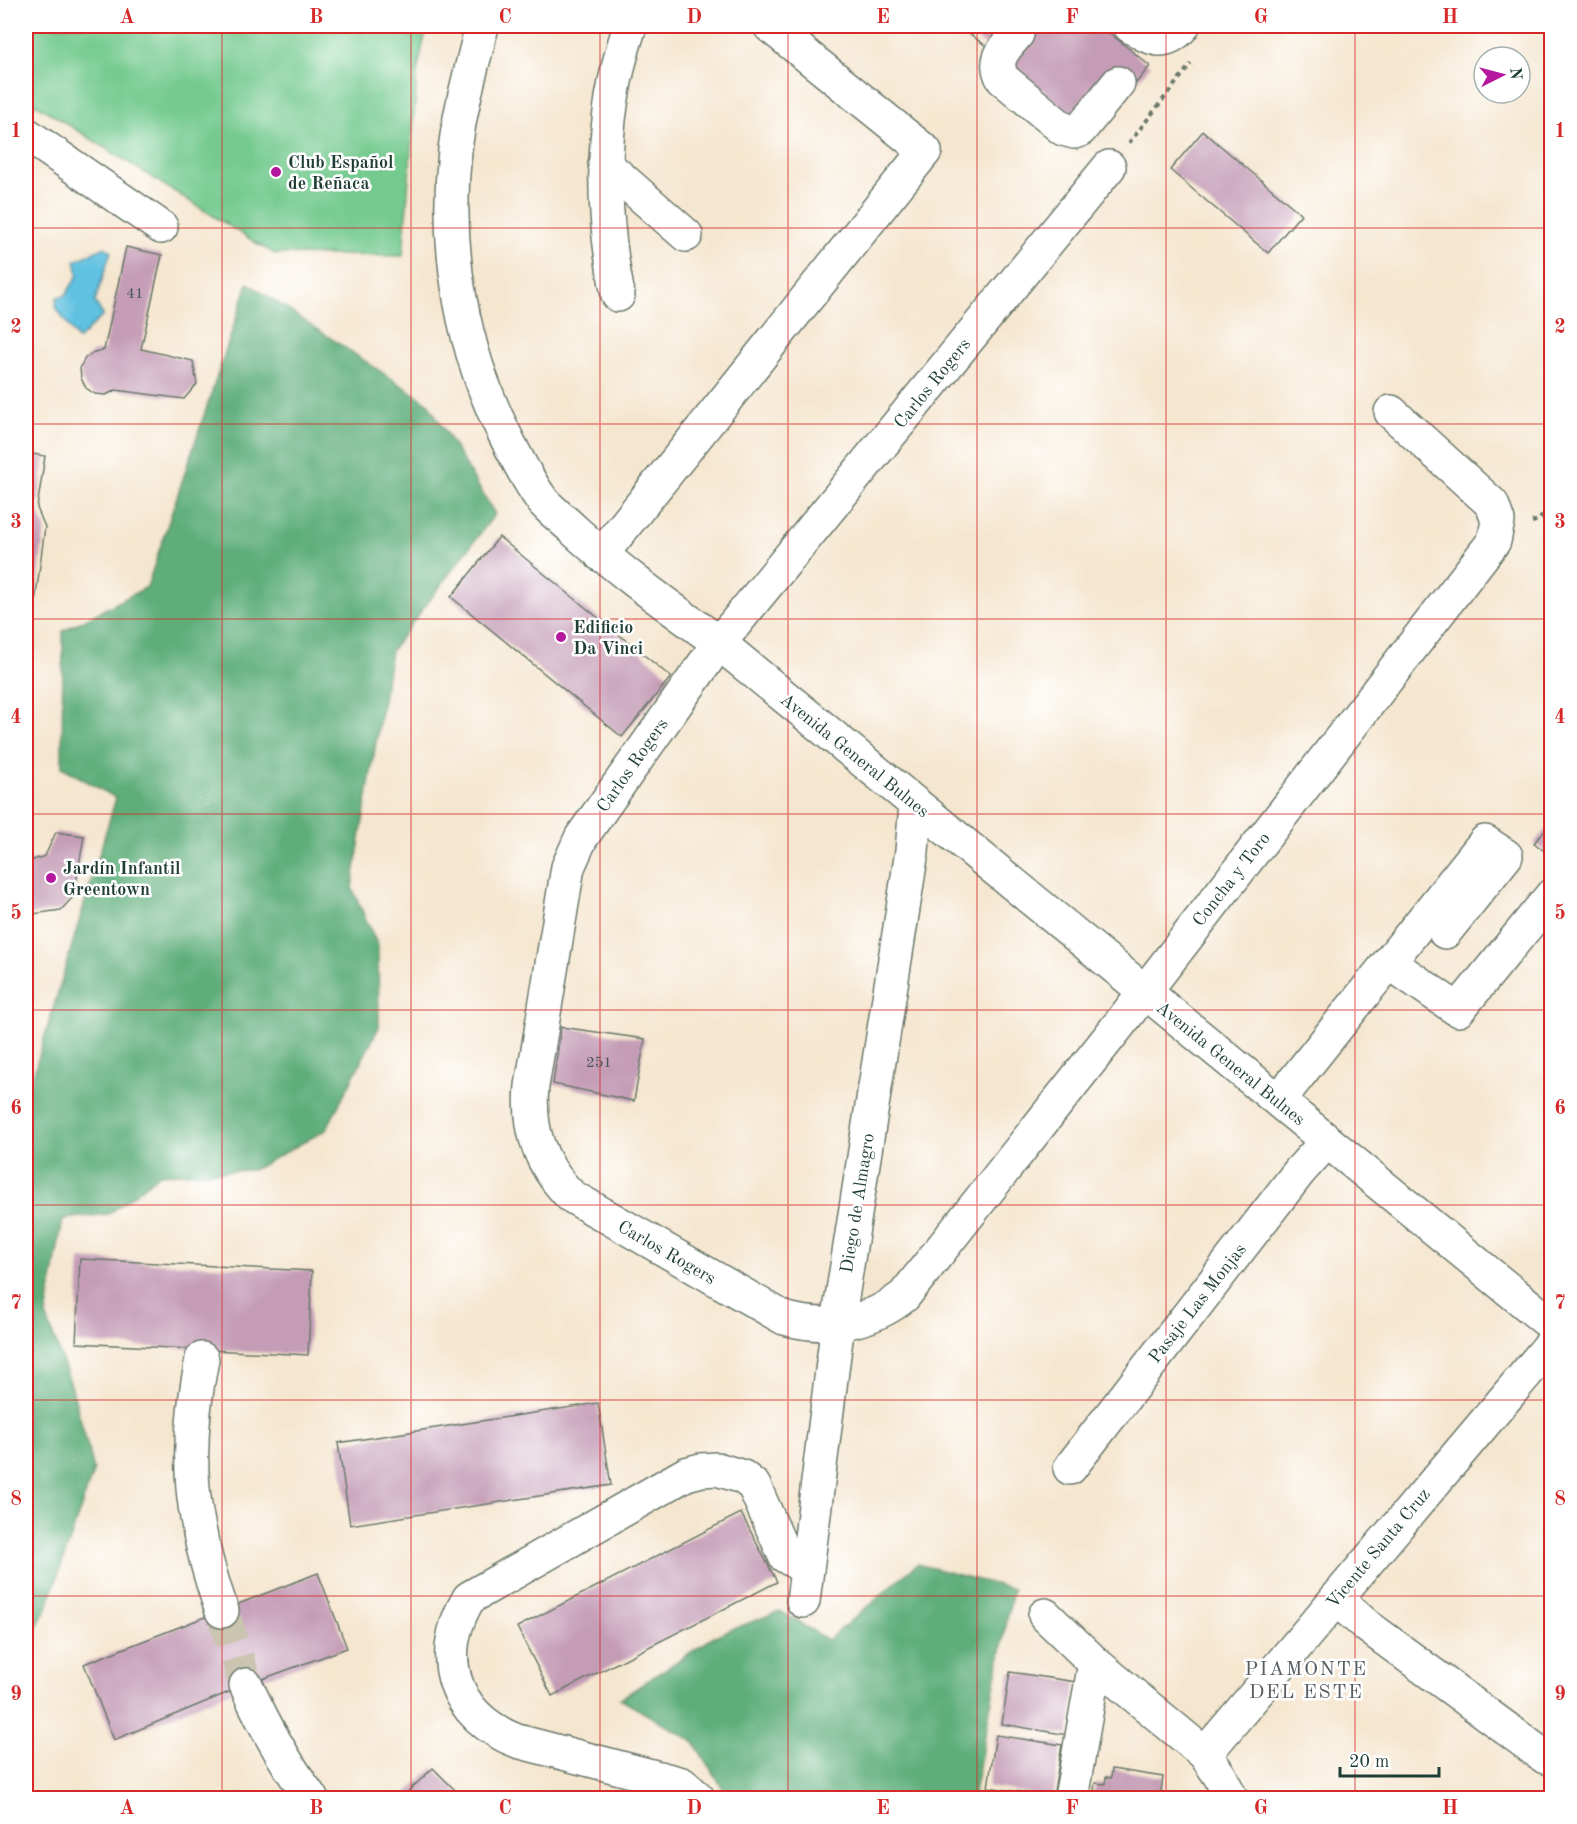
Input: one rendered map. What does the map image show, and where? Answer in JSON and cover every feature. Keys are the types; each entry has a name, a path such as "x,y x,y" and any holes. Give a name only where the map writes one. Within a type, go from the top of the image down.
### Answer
{"street":[{"name":"Avenida General Bulnes","path":"482,26 462,106 455,150 452,237 456,281 481,380 495,416 517,459 543,501 601,555 718,643 1551,1324"},
{"path":"618,295 609,252 604,164 615,82 630,26"},
{"path":"601,555 925,151 770,26"},
{"path":"1130,26 1144,35 1163,39 1178,32 1182,26"},
{"path":"1017,34 1001,53 998,64 999,72 1003,79 1063,129 1074,132 1080,130 1118,83"},
{"path":"26,134 161,226"},
{"path":"604,164 686,235"},
{"name":"Carlos Rogers","path":"838,1323 799,1323 776,1315 571,1196 557,1182 546,1165 532,1127 530,1106 568,867 581,838 718,643 1109,167"},
{"name":"Concha y Toro","path":"838,1323 855,1322 872,1317 889,1308 904,1296 1114,1031 1494,541 1498,521 1492,504 1391,412"},
{"name":"Diego de Almagro","path":"803,1601 838,1323 912,851 916,805"},
{"path":"1280,1102 1290,1086 1485,842 1506,856 1445,932"},
{"path":"1390,963 1458,1010 1551,895"},
{"name":"Pasaje Las Monjas","path":"1070,1468 1299,1172 1327,1141"},
{"name":"Vicente Santa Cruz","path":"1205,1754 1551,1343"},
{"path":"201,1359 191,1432 192,1485 197,1528 222,1611"},
{"path":"698,1798 682,1784 517,1741 500,1734 484,1723 460,1694 453,1675 451,1645 458,1615 469,1598 686,1474 701,1470 717,1469 730,1472 743,1477 754,1486 785,1556 807,1569"},
{"path":"1336,1599 1367,1626 1545,1757"},
{"path":"1045,1615 1095,1663 1205,1754 1231,1798"},
{"path":"1071,1798 1095,1663"},
{"path":"246,1685 274,1743 311,1798"}],"path":[{"path":"1109,167 1193,61"}],"green space":[{"name":"Club Español de Reñaca","path":"26,26 427,26 417,73 403,256 275,254 261,246 26,98"},
{"path":"248,283 428,403 495,514 391,651 352,888 378,946 379,1027 326,1130 253,1170 160,1174 109,1214 63,1219 46,1315 71,1385 94,1469 47,1608 26,1646 26,1099 116,798 62,767 63,631 147,587"},
{"path":"917,1564 1013,1589 973,1798 729,1798 693,1741 620,1699 717,1635 780,1611 828,1640"}],"water":[{"path":"105,247 111,251 95,302 103,315 78,340 56,307 57,297 65,296 78,275 75,261"}],"building":[{"path":"959,26 1101,26 1150,66 1094,134 1012,65"},
{"path":"1203,131 1301,214 1268,253 1170,170"},
{"path":"126,247 162,255 141,349 193,361 197,384 184,399 116,390 106,395 95,394 86,388 81,378 80,368 85,358 94,352 104,350"},
{"path":"26,453 45,456 37,508 45,527 32,626 26,625"},
{"name":"Edificio Da Vinci","path":"499,537 671,677 622,737 451,597"},
{"path":"1552,822 1552,857 1534,843"},
{"name":"Jardín Infantil Greentown","path":"56,832 84,836 74,896 61,910 26,915 26,856 30,861 45,856"},
{"path":"561,1027 645,1039 634,1101 553,1084"},
{"path":"80,1259 312,1271 308,1355 76,1343"},
{"path":"598,1403 611,1485 350,1525 338,1443"},
{"path":"741,1513 777,1582 552,1696 517,1627"},
{"path":"318,1573 347,1648 246,1685 114,1740 84,1664"},
{"path":"1010,1672 1076,1682 1068,1735 1002,1724"},
{"path":"996,1735 1062,1745 1053,1797 988,1787"},
{"path":"433,1768 463,1798 401,1798"},
{"path":"1112,1769 1163,1777 1160,1798 1093,1798 1095,1783 1105,1784 1106,1777 1111,1778"},
{"path":"985,1795 1001,1797 1001,1798 984,1798"}],"tunnel":[{"path":"222,1611 246,1685"}],"place":[{"name":"Club Español de Reñaca","path":"276,172"},
{"name":"Edificio Da Vinci","path":"561,637"},
{"name":"Jardín Infantil Greentown","path":"51,878"}],"district":[{"name":"PIAMONTE DEL ESTE","path":"1306,1680"}]}
